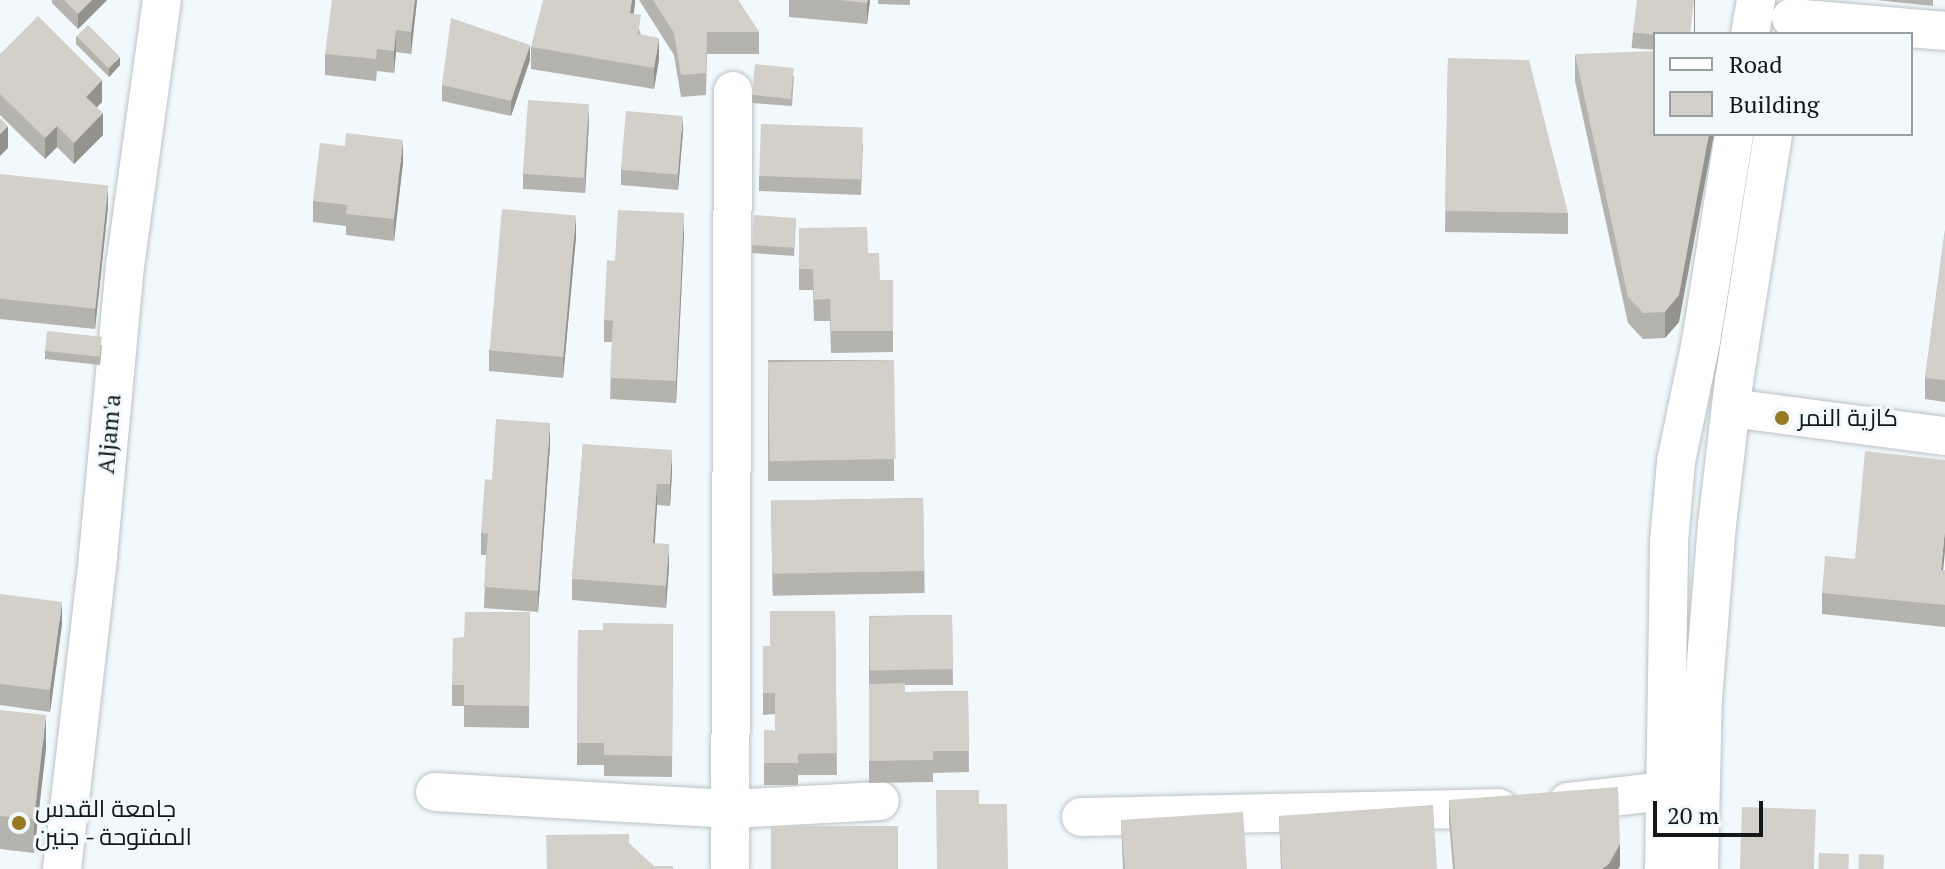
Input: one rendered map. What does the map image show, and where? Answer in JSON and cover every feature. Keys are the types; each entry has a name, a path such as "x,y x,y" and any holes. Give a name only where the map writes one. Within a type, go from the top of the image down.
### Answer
{"street":[{"name":"Aljam'a","path":"62,869 98,556 125,266 162,0"},
{"path":"1750,32 1756,0"},
{"path":"1792,17 1945,31"},
{"path":"730,869 733,91"},
{"path":"1664,869 1669,542 1676,462 1701,341 1734,136"},
{"path":"1699,869 1703,698 1731,408 1773,136"},
{"path":"1731,408 1945,436"},
{"path":"1081,817 1481,810 1665,791"},
{"path":"435,792 732,809 880,801"}],"building":[{"path":"64,0 92,0 78,14"},
{"path":"332,0 415,0 411,32 396,30 394,51 377,49 376,59 325,54"},
{"path":"543,0 632,0 630,13 641,15 638,34 659,38 654,68 531,47"},
{"path":"653,0 738,0 759,32 707,32 706,73 681,75 674,33"},
{"path":"839,0 868,0 867,3"},
{"path":"1637,0 1694,0 1690,32 1653,32 1653,35 1633,32"},
{"path":"38,16 102,80 86,97 103,113 74,143 57,126 45,138 0,94 0,54"},
{"path":"451,18 530,45 511,101 442,85"},
{"path":"88,25 120,57 109,68 77,36"},
{"path":"1653,51 1653,136 1709,136 1679,295 1665,312 1643,313 1628,297 1575,54"},
{"path":"1448,58 1529,60 1568,213 1445,211"},
{"path":"755,64 794,68 791,99 752,95"},
{"path":"528,100 589,104 584,178 523,174"},
{"path":"626,111 683,116 678,175 621,170"},
{"path":"0,118 8,126 0,134"},
{"path":"761,124 863,128 861,180 759,176"},
{"path":"346,133 403,140 394,219 346,214 347,205 313,201 320,143 345,146"},
{"path":"0,174 108,185 95,309 0,299"},
{"path":"502,209 576,215 563,357 490,350"},
{"path":"618,210 684,213 676,381 610,378 613,321 604,320 607,260 615,261"},
{"path":"754,215 796,218 794,248 752,245"},
{"path":"867,227 868,253 879,253 880,280 893,280 893,331 831,331 830,299 814,300 813,269 799,269 799,228"},
{"path":"1945,230 1945,380 1925,378"},
{"path":"47,331 102,337 100,357 45,351"},
{"path":"894,360 896,459 770,461 768,362"},
{"path":"496,419 550,423 538,591 484,587 488,534 481,533 485,479 492,480"},
{"path":"583,444 672,450 670,484 657,484 653,543 669,544 666,586 572,579"},
{"path":"1865,451 1945,460 1945,529 1941,570 1945,570 1945,605 1822,593 1825,556 1855,559"},
{"path":"923,498 924,571 772,574 771,501"},
{"path":"0,594 62,602 50,690 0,684"},
{"path":"770,611 835,611 837,753 798,754 798,763 764,763 764,730 775,731 775,693 763,693 763,646 770,646"},
{"path":"465,612 530,612 529,706 464,705 464,685 452,685 453,638 464,637"},
{"path":"952,615 953,669 870,670 869,616"},
{"path":"603,623 673,624 672,756 604,755 604,743 577,743 578,630 603,630"},
{"path":"905,683 905,692 968,691 969,751 933,751 933,760 869,761 869,684"},
{"name":"جامعة القدس المفتوحة - جنين","path":"0,710 46,715 34,819 0,816"},
{"path":"1618,787 1620,844 1609,864 1602,869 1455,869 1449,800"},
{"path":"936,790 979,790 979,804 1007,804 1008,869 937,869"},
{"path":"1433,805 1437,869 1282,869 1279,816"},
{"path":"1742,807 1816,810 1814,869 1740,869"},
{"path":"1243,812 1247,869 1125,869 1121,820"},
{"path":"771,826 898,826 898,869 771,869"},
{"path":"629,834 629,843 654,866 673,866 673,869 547,869 546,835"},
{"path":"1819,853 1849,854 1848,869 1818,869"},
{"path":"1859,854 1884,855 1883,869 1858,869"}],"place":[{"name":"كازية النمر","path":"1782,418"},
{"name":"جامعة القدس المفتوحة - جنين","path":"19,823"}]}
